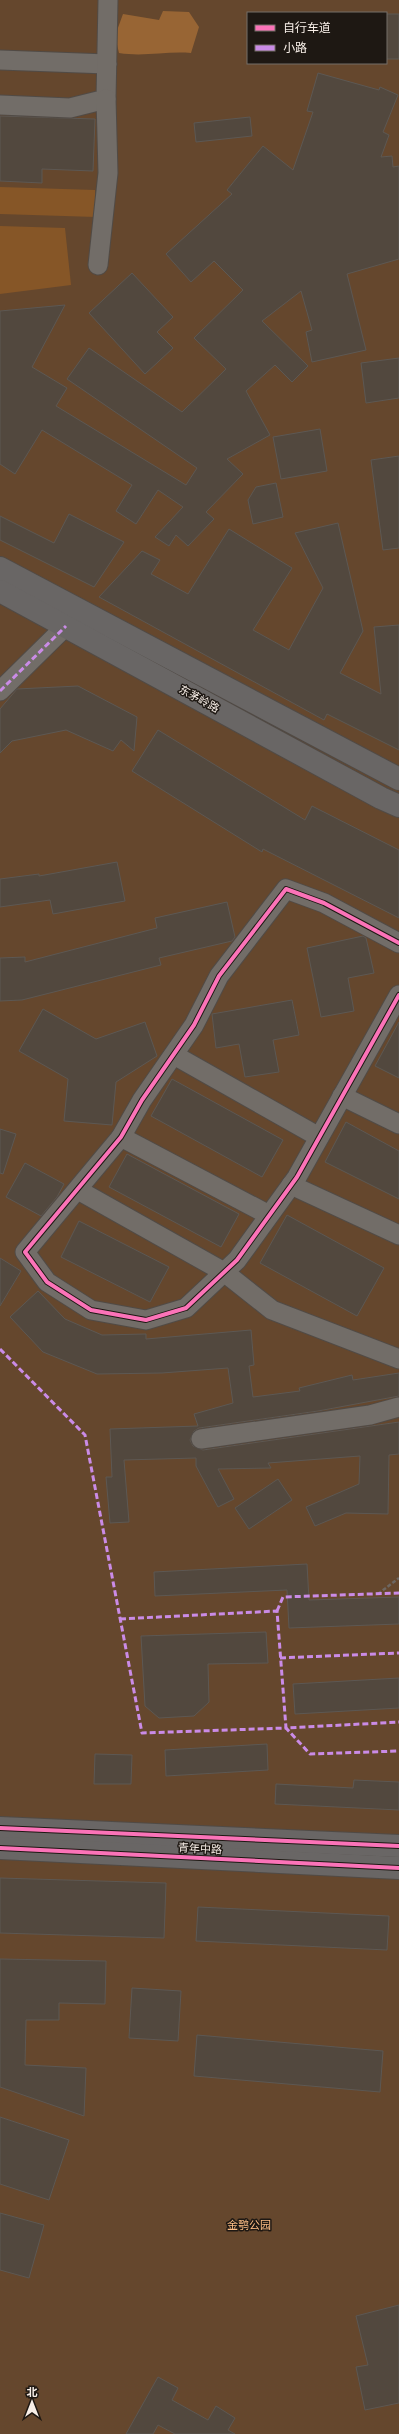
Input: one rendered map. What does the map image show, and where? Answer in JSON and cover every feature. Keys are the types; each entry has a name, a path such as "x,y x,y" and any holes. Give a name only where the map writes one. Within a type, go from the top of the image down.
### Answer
{"main road":[{"name":"东茅岭路","path":"0,568 399,779"},
{"name":"东茅岭路","path":"0,591 381,798 399,806"},
{"name":"青年中路","path":"0,1828 399,1846"},
{"name":"青年中路","path":"0,1848 399,1868"}],"street":[{"path":"98,265 108,173 106,99 108,0"},
{"path":"0,60 107,64"},
{"path":"0,105 70,108 106,99"},
{"path":"0,692 66,626"},
{"path":"399,943 324,903 286,889 219,976 194,1025 142,1100 121,1138 25,1252 47,1282 91,1310 146,1320 186,1308 237,1260 270,1215 319,1137 399,995"},
{"path":"174,1055 319,1137"},
{"path":"342,1096 399,1124"},
{"path":"121,1138 270,1215"},
{"path":"290,1185 399,1235"},
{"path":"78,1190 224,1272 272,1310 399,1359"},
{"path":"201,1439 370,1415 399,1407"}],"path":[{"path":"378,1594 399,1578"}],"green space":[{"name":"金鹗公园","path":"0,0 399,0 399,2434 0,2434"}],"shaded area":[{"path":"163,11 189,12 199,27 191,53 119,53 115,36 123,14 159,20"},
{"path":"0,187 95,190 96,217 0,214"},
{"path":"0,226 65,228 71,285 0,294"}],"building":[{"path":"387,14 399,14 399,59 387,59"},
{"path":"318,73 379,90 380,87 398,95 383,132 389,135 381,157 392,156 393,167 399,166 399,259 347,274 366,350 312,362 306,332 312,330 301,291 262,321 308,366 292,382 275,365 246,391 270,435 227,459 243,474 206,512 214,519 188,546 176,535 169,546 155,537 183,507 158,490 136,524 116,511 132,485 42,430 15,474 0,464 0,311 65,305 32,367 67,388 56,406 186,485 197,468 67,379 89,348 182,412 226,369 194,338 243,290 214,261 191,282 166,254 232,194 227,190 263,146 293,170 313,112 307,111"},
{"path":"0,116 95,119 93,171 42,169 42,183 0,181"},
{"path":"250,117 252,136 196,142 194,123"},
{"path":"132,273 173,317 157,332 173,348 145,374 89,313"},
{"path":"399,358 399,398 366,403 361,363"},
{"path":"320,429 327,471 281,479 273,437"},
{"path":"399,456 399,548 383,550 371,460"},
{"path":"276,483 283,517 253,524 248,500 256,487"},
{"path":"69,514 124,542 94,587 0,540 0,516 54,543"},
{"path":"338,523 363,631 340,673 381,694 374,627 399,625 399,750 327,714 324,720 99,597 142,551 160,560 151,574 188,594 229,529 292,568 253,630 289,650 323,588 295,533"},
{"path":"78,686 137,717 134,751 121,740 113,751 66,730 12,741 0,753 0,709 17,689"},
{"path":"158,730 305,820 312,806 399,850 399,918 263,849 262,852 132,771"},
{"path":"117,862 125,901 53,914 50,900 0,907 0,879 39,874 39,876"},
{"path":"227,902 235,937 232,941 159,958 161,965 22,1000 0,1001 0,958 25,957 25,962 157,928 155,918"},
{"path":"363,936 366,938 374,973 348,978 354,1011 321,1017 307,948"},
{"path":"292,1000 299,1035 273,1040 279,1072 245,1077 239,1044 216,1048 212,1014"},
{"path":"43,1009 96,1039 145,1022 157,1056 116,1082 112,1125 64,1121 68,1079 19,1051"},
{"path":"399,1022 399,1078 375,1066"},
{"path":"172,1079 283,1140 262,1177 151,1116"},
{"path":"346,1122 399,1151 399,1199 325,1162"},
{"path":"0,1129 16,1134 3,1174 0,1173"},
{"path":"127,1154 239,1214 221,1247 109,1187"},
{"path":"25,1163 64,1184 57,1197 41,1216 6,1197"},
{"path":"287,1215 384,1268 357,1316 260,1263"},
{"path":"79,1221 169,1267 150,1302 61,1257"},
{"path":"0,1258 21,1271 0,1306"},
{"path":"38,1291 65,1319 102,1335 146,1334 146,1339 251,1330 254,1365 249,1366 253,1397 300,1391 299,1388 352,1375 353,1380 399,1373 399,1396 318,1411 199,1428 194,1431 190,1440 193,1446 203,1450 399,1422 399,1454 389,1455 388,1514 346,1513 315,1526 306,1507 359,1484 360,1456 268,1463 271,1468 218,1469 234,1499 218,1507 196,1466 196,1458 124,1460 129,1522 110,1523 106,1477 112,1477 110,1429 198,1426 194,1414 233,1403 228,1368 162,1373 97,1374 43,1352 10,1317"},
{"path":"278,1479 292,1500 249,1529 235,1508"},
{"path":"307,1564 309,1600 399,1597 399,1624 289,1628 287,1590 155,1596 154,1572"},
{"path":"266,1632 268,1663 208,1664 209,1702 194,1716 159,1718 145,1706 141,1636"},
{"path":"399,1678 399,1708 295,1714 293,1684"},
{"path":"267,1744 268,1770 166,1776 165,1750"},
{"path":"95,1754 132,1755 131,1784 94,1784"},
{"path":"354,1780 399,1782 399,1810 275,1804 276,1784 353,1788"},
{"path":"0,1878 166,1883 164,1938 0,1933"},
{"path":"198,1907 389,1916 387,1950 196,1941"},
{"path":"0,1959 106,1961 105,2004 59,2003 59,2020 26,2020 25,2065 86,2068 84,2116 0,2087"},
{"path":"132,1988 181,1991 178,2041 129,2038"},
{"path":"197,2035 383,2051 380,2092 194,2076"},
{"path":"0,2117 69,2140 49,2200 0,2184"},
{"path":"0,2213 44,2225 29,2278 0,2270"},
{"path":"399,2305 399,2403 365,2410 356,2367 368,2365 356,2316"},
{"path":"158,2377 178,2388 172,2400 208,2420 216,2406 235,2418 228,2430 235,2434 175,2434 158,2425 153,2434 126,2434"}],"marked path":[{"path":"0,691 66,626"},
{"path":"0,1349 85,1435 142,1733 286,1728 310,1754 399,1751"},
{"path":"277,1611 283,1597 399,1593"},
{"path":"120,1619 277,1611 286,1728 399,1722"},
{"path":"280,1658 399,1653"}],"cycle path":[{"path":"399,943 324,903 286,889 219,976 194,1025 142,1100 121,1137 25,1252 47,1282 91,1310 146,1320 186,1308 237,1260 297,1177 399,995"},
{"path":"0,1828 399,1846"},
{"path":"0,1848 399,1868"}]}
